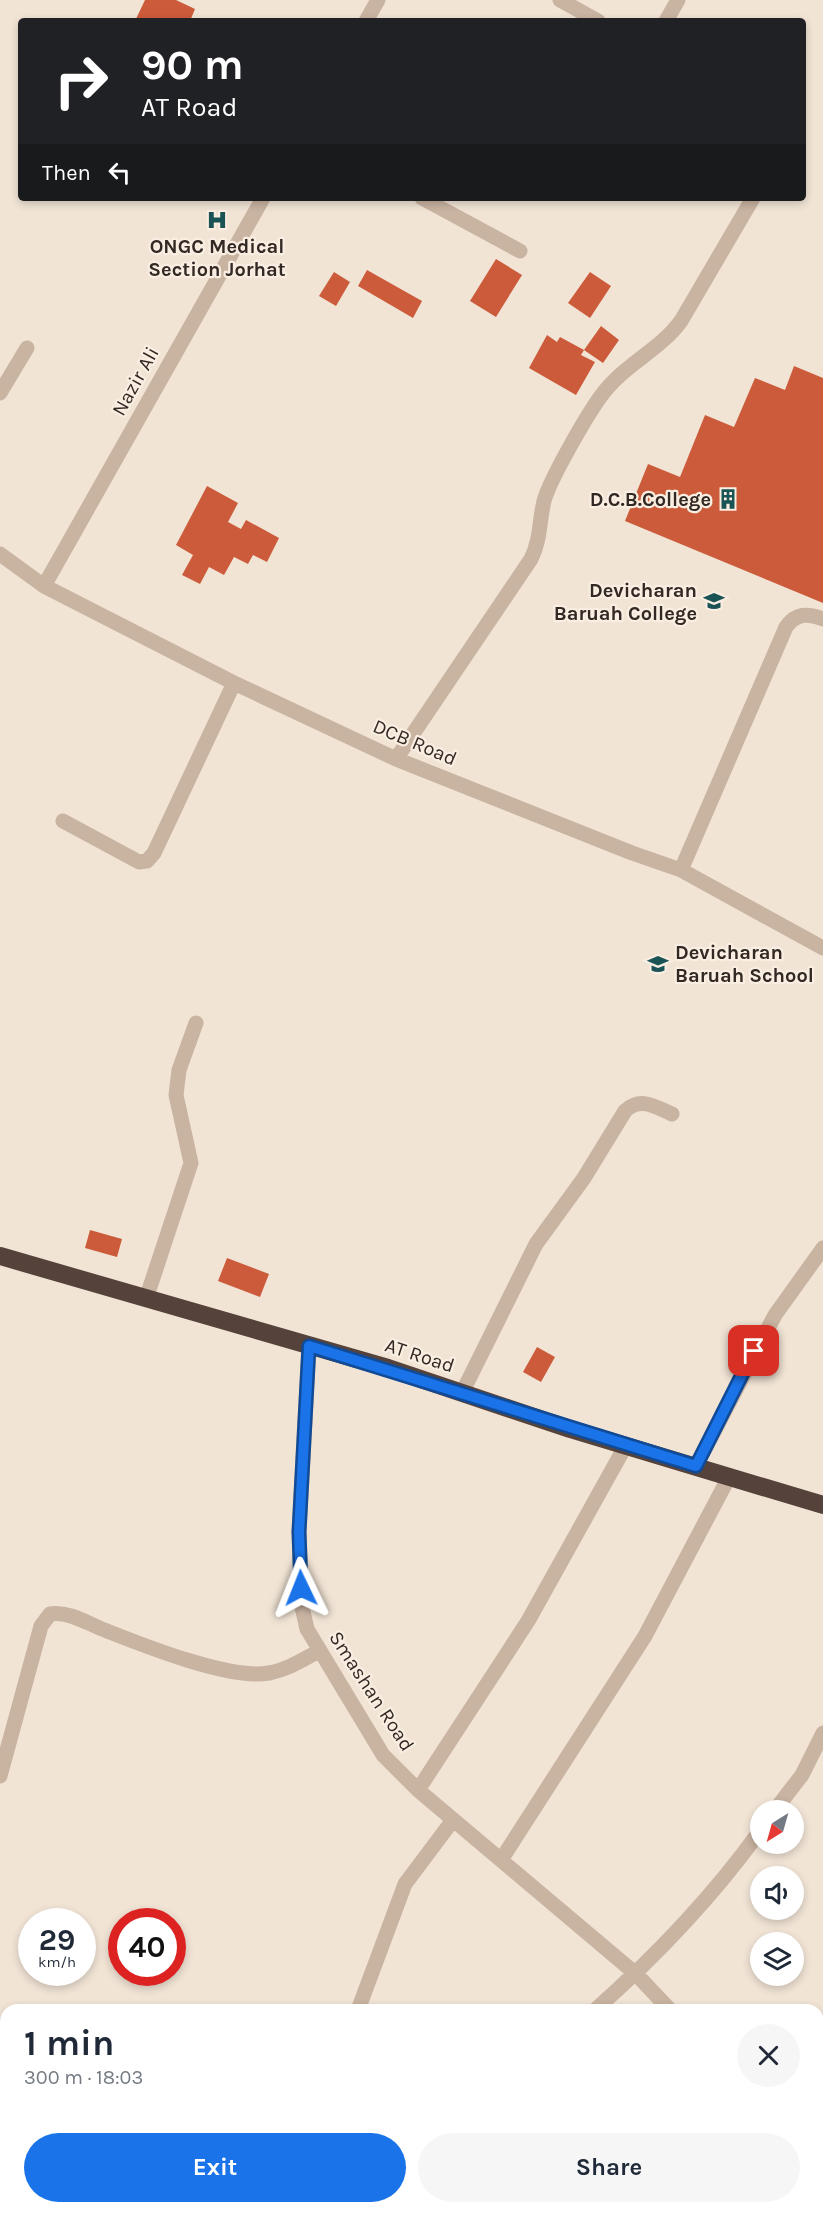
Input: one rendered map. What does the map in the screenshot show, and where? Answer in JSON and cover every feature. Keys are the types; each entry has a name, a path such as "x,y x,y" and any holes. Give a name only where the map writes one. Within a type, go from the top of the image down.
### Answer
{"highway":[{"name":"AT Road","path":"0,1256 309,1346 823,1505"}],"street":[{"path":"368,18 378,0"},
{"path":"560,0 593,18"},
{"path":"668,18 678,0"},
{"name":"Nazir Ali","path":"44,586 261,201"},
{"path":"427,201 520,252"},
{"path":"396,759 531,559 540,536 545,498 599,399 611,382 631,364 669,338 751,201"},
{"path":"0,393 27,348"},
{"name":"DCB Road","path":"0,554 44,586 234,683 396,759 632,853 681,870 823,948"},
{"path":"681,870 786,627 793,617 799,615 823,619"},
{"path":"63,821 139,861 147,861 154,853 183,794 234,683"},
{"path":"146,1299 191,1162 176,1095 179,1070 196,1023"},
{"path":"462,1393 536,1244 584,1178 625,1111 632,1104 643,1102 672,1114"},
{"path":"696,1466 775,1315 823,1248"},
{"name":"Smashan Road","path":"309,1346 300,1553 302,1607 307,1629 383,1755 418,1790 636,1974 664,2004"},
{"path":"418,1790 528,1621 626,1445"},
{"path":"501,1860 645,1636 729,1477"},
{"path":"0,1776 41,1626 50,1614 73,1616 113,1633 215,1668 268,1674 320,1651"},
{"path":"783,1800 802,1775 823,1733"},
{"path":"360,2004 405,1884 453,1820"},
{"path":"602,2004 636,1974 750,1845"}],"building":[{"path":"145,0 176,0 195,9 191,18 136,18"},
{"path":"496,259 522,275 496,317 470,301"},
{"path":"367,270 422,301 413,318 358,286"},
{"path":"334,272 350,282 336,306 319,296"},
{"path":"590,272 611,286 590,318 568,303"},
{"path":"601,326 619,340 603,363 584,350"},
{"path":"547,335 557,342 560,337 584,350 581,355 595,362 576,395 529,368"},
{"name":"D.C.B.College","path":"794,366 823,378 823,603 625,521 648,464 680,477 705,415 734,427 755,378 785,390"},
{"path":"207,486 238,503 228,522 241,529 246,520 279,538 267,562 253,555 248,564 234,557 224,575 209,567 200,584 182,575 193,555 176,545"},
{"path":"90,1230 122,1239 117,1257 85,1248"},
{"path":"227,1258 269,1274 260,1297 218,1281"},
{"path":"537,1347 555,1357 541,1382 523,1372"}],"place":[{"name":"ONGC Medical Section Jorhat","path":"217,220"},
{"name":"D.C.B.College","path":"728,499"},
{"name":"Devicharan Baruah College","path":"714,601"},
{"name":"Devicharan Baruah School","path":"658,964"}],"route":[{"path":"301,1588 299,1532 309,1346 388,1368 570,1429 696,1466 754,1351"}]}
